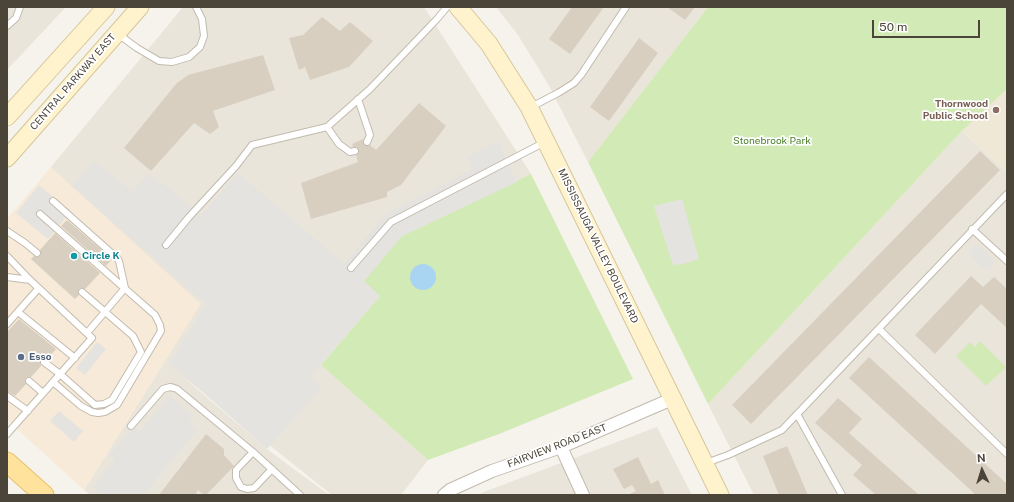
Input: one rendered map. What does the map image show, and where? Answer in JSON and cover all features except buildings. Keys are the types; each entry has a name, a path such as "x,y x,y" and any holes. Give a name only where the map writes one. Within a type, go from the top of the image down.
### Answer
{"main road":[{"path":"7,462 44,495"}],"street":[{"path":"7,117 106,7"},
{"name":"CENTRAL PARKWAY EAST","path":"7,158 140,7"},
{"name":"MISSISSAUGA VALLEY BOULEVARD","path":"458,7 489,44 529,107 720,495"},
{"name":"FAIRVIEW ROAD EAST","path":"444,495 450,490 492,471 560,447 672,399"},
{"path":"560,447 583,495"}],"lane":[{"path":"7,26 16,18 20,7"},
{"path":"117,32 137,48 159,60 172,62 189,57 200,47 204,36 202,19 196,7"},
{"path":"166,245 189,217 236,166 252,145 327,127 370,89 438,19 447,7"},
{"path":"529,107 558,93 574,83 626,7"},
{"path":"358,99 370,135 367,142"},
{"path":"327,127 339,144 350,152 355,152"},
{"path":"350,268 391,222 546,141"},
{"path":"704,463 728,455 782,430 1007,194"},
{"path":"53,201 117,258 125,288"},
{"path":"40,214 155,314 161,331 118,405 105,412 92,412 81,406 53,382"},
{"path":"972,230 1007,262"},
{"path":"8,234 25,243 37,252"},
{"path":"7,256 38,288 92,338 7,434"},
{"path":"7,277 30,280"},
{"path":"8,324 38,288"},
{"path":"87,333 125,288"},
{"path":"44,362 95,405 104,404 112,400 141,352 133,336 82,292"},
{"path":"18,312 74,358"},
{"path":"879,329 1007,454"},
{"path":"29,381 43,393"},
{"path":"131,426 162,389 170,387 177,389 254,452 300,495"},
{"path":"7,396 28,411"},
{"path":"797,414 842,495"},
{"path":"254,452 236,470 236,478 241,487 248,489 254,488 272,469"}],"shaded area":[{"path":"7,7 66,7 7,70"},
{"path":"183,7 423,7 531,174 402,236 380,296 321,365 428,460 401,495 332,495 181,375 267,449 329,495 90,495 84,490 165,361 51,167"},
{"path":"496,7 708,7 588,162 548,84 518,35"},
{"name":"Thornwood Public School","path":"1007,89 1007,172 962,131"},
{"path":"962,131 1007,172 1007,495 754,495 708,404"},
{"path":"498,141 517,182 402,236 364,281 380,296 310,377 322,387 267,449 170,363 206,304 72,186 94,161 133,192 148,173 170,189 201,216 238,173 344,264 386,214 472,169 467,156"},
{"path":"51,167 201,304 84,490 7,420 7,219"},
{"path":"39,185 71,211 48,239 16,213"},
{"path":"682,199 699,259 683,264 673,265 654,206"},
{"path":"976,244 995,262 987,271 968,254"},
{"path":"97,342 106,349 85,375 76,368"},
{"path":"170,396 194,416 189,422 197,430 143,495 102,495 93,487 115,460 110,455 133,427 140,432"},
{"path":"59,411 83,431 74,442 50,421"},
{"path":"657,427 692,495 477,495 489,490"}],"green space":[{"name":"Stonebrook Park","path":"708,7 1007,7 1007,89 962,131 708,404 588,162"},
{"path":"531,174 633,379 499,434 428,460 321,365 380,296 364,281 402,236"},
{"path":"980,341 1006,367 986,386 956,356 970,342 975,347"}],"water":[{"path":"423,264 432,268 436,277 432,286 423,290 414,286 410,277 414,268"}],"place":[{"name":"Thornwood Public School","path":"996,110"},
{"name":"Circle K","path":"74,256"},
{"name":"Esso","path":"21,357"}]}
